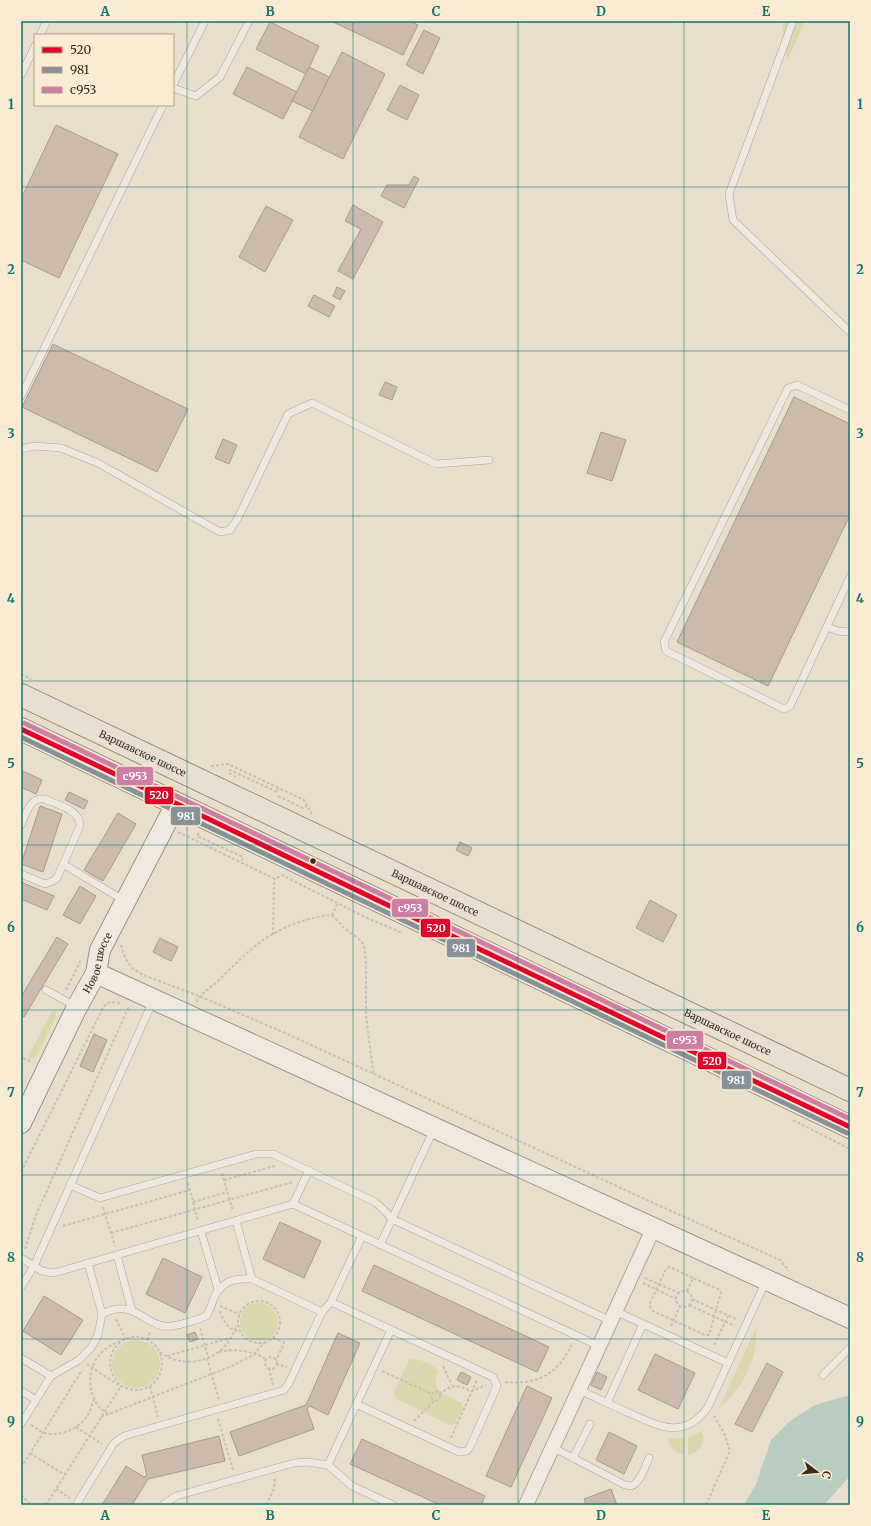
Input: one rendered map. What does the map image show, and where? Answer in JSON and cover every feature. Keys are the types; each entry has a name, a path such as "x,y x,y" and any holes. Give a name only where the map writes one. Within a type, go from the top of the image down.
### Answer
{"main road":[{"name":"Варшавское шоссе","path":"21,695 850,1090"},
{"path":"21,729 850,1127"}],"street":[{"name":"Новое шоссе","path":"21,1123 28,1089 70,1003 96,973 100,950 134,891 176,804"},
{"path":"96,973 150,1007 188,1015 850,1318"},
{"path":"526,1505 654,1227"}],"lane":[{"path":"40,34 47,21"},
{"path":"174,84 205,21"},
{"path":"174,86 196,96 220,77 250,21"},
{"path":"793,21 729,194 733,220 850,332"},
{"path":"21,75 34,48"},
{"path":"21,396 163,106"},
{"path":"850,410 798,385 788,388 664,642 666,651 784,709 790,706 850,577"},
{"path":"21,449 35,446 61,448 98,463 220,532 230,530 238,518 288,414 312,404 436,464 489,460"},
{"path":"826,627 838,631 850,632"},
{"path":"21,825 24,809 40,798 71,812 79,818 80,826 57,878 49,883 40,882 21,874"},
{"path":"63,864 134,891"},
{"path":"46,990 70,1003"},
{"path":"21,1287 34,1266 150,1007"},
{"path":"380,1245 435,1127"},
{"path":"70,1185 100,1198 262,1153 273,1154 375,1202 392,1219 613,1316 643,1324 728,1363"},
{"path":"293,1204 309,1170"},
{"path":"22,1258 42,1271 54,1273 293,1204 599,1346"},
{"path":"236,1221 252,1279"},
{"path":"201,1231 218,1290"},
{"path":"76,1504 117,1440 124,1436 275,1394 284,1390 287,1387 322,1312 331,1302 362,1236"},
{"path":"117,1255 132,1311"},
{"path":"22,1422 51,1376 79,1360 92,1348 98,1335 102,1314 88,1263"},
{"path":"102,1314 112,1310 123,1309 132,1311 158,1324 167,1326 198,1319 206,1315 218,1290 227,1283 234,1280 252,1279 322,1312"},
{"path":"579,1390 653,1424 667,1428 677,1428 689,1425 701,1416 708,1406 767,1279"},
{"path":"331,1302 493,1377 497,1386 467,1451 459,1452 356,1404"},
{"path":"607,1403 643,1324"},
{"path":"328,1465 390,1330"},
{"path":"823,1375 850,1348"},
{"path":"21,1358 51,1376"},
{"path":"21,1391 36,1400"},
{"path":"573,1458 590,1424"},
{"path":"552,1448 625,1485 631,1486 639,1480 649,1458"},
{"path":"163,1505 176,1496 294,1463 307,1462 328,1465 352,1486 393,1505"}],"path":[{"path":"242,780 229,773 230,770 277,792 278,788"},
{"path":"278,796 303,808 307,806"},
{"path":"172,829 276,879"},
{"path":"241,862 243,857"},
{"path":"273,935 274,883 276,879 282,875 369,920 404,933"},
{"path":"332,915 338,904"},
{"path":"188,1015 199,996 218,981 255,946 301,920 317,916 332,915"},
{"path":"332,915 344,928 358,938 364,945 366,964 365,988 367,1028 373,1072 376,1075"},
{"path":"121,940 121,946 125,958 132,968 143,975 199,996 283,1032 780,1260 789,1272"},
{"path":"70,1003 82,957"},
{"path":"21,1172 104,1006 110,1002 115,1002 129,1006 150,1007"},
{"path":"22,1258 34,1220 129,1006"},
{"path":"787,1116 850,1149"},
{"path":"224,1180 290,1161"},
{"path":"220,1164 236,1221"},
{"path":"185,1174 201,1231"},
{"path":"111,1233 306,1178"},
{"path":"50,1229 190,1190"},
{"path":"193,1202 227,1192"},
{"path":"100,1198 117,1255"},
{"path":"668,1268 693,1278 720,1291 721,1294 710,1333 707,1335 673,1321 650,1308 650,1303 664,1270 668,1268"},
{"path":"632,1275 679,1293 687,1291"},
{"path":"632,1275 676,1299 680,1306"},
{"path":"687,1291 693,1278"},
{"path":"687,1291 691,1295 692,1299 728,1316 745,1327"},
{"path":"676,1299 679,1293"},
{"path":"689,1305 692,1299"},
{"path":"160,1352 174,1360 188,1362 208,1358 224,1347 232,1338 238,1324 239,1314 242,1308 254,1301 261,1301 273,1307 280,1319 280,1326 273,1338 265,1342 257,1343 250,1342 244,1337 238,1324"},
{"path":"239,1314 218,1305 226,1323 235,1331 240,1331"},
{"path":"680,1306 685,1307 689,1305 725,1321 745,1327"},
{"path":"667,1335 680,1306"},
{"path":"112,1310 125,1339"},
{"path":"710,1355 728,1316"},
{"path":"198,1319 212,1374 218,1409 235,1480"},
{"path":"373,1367 432,1394 436,1392 439,1394 452,1386 472,1391 496,1381 521,1383 544,1376 558,1367 567,1353 575,1335"},
{"path":"86,1364 93,1368 121,1386 128,1389 143,1389 156,1381 160,1374 162,1366 160,1352 155,1345 148,1340 141,1337 133,1337 109,1345 97,1358 93,1368 90,1374 91,1392 99,1408 108,1414"},
{"path":"166,1356 232,1338"},
{"path":"269,1368 275,1367 284,1343 273,1338"},
{"path":"121,1386 111,1373 110,1361 113,1349 125,1339"},
{"path":"101,1417 244,1361 254,1354 265,1342"},
{"path":"217,1352 235,1350 254,1354 266,1359 272,1357 276,1361"},
{"path":"266,1359 265,1364 269,1368 275,1394"},
{"path":"438,1363 444,1366 452,1386"},
{"path":"21,1468 82,1370"},
{"path":"446,1446 481,1372"},
{"path":"46,1505 121,1386"},
{"path":"150,1386 161,1426"},
{"path":"432,1394 431,1397 434,1401"},
{"path":"407,1428 434,1401 439,1400 439,1394"},
{"path":"22,1422 43,1432 55,1434 66,1432 76,1427 85,1419 91,1409 94,1398"},
{"path":"706,1505 730,1451 724,1433 708,1406"},
{"path":"76,1427 111,1449"},
{"path":"30,1453 65,1475"},
{"path":"266,1505 274,1486 276,1468"},
{"path":"56,1489 76,1504"},
{"path":"21,1495 32,1505"},
{"path":"43,1505 48,1501"}],"shaded area":[{"path":"782,21 805,21 787,61"},
{"path":"54,1009 56,1012 56,1017 39,1051 33,1059 28,1057 50,1015"},
{"path":"255,1303 263,1303 273,1308 277,1315 277,1329 273,1336 263,1341 255,1341 245,1336 243,1333 240,1326 240,1318 245,1308 248,1306"},
{"path":"757,1326 755,1350 748,1372 736,1391 719,1408"},
{"path":"136,1340 145,1342 153,1347 158,1355 160,1364 158,1373 153,1381 145,1386 136,1388 127,1386 119,1381 114,1373 112,1364 114,1355 119,1347 127,1342"},
{"path":"412,1359 423,1361 434,1367 438,1372 436,1384 438,1389 446,1396 462,1403 463,1409 455,1424 450,1425 395,1398 394,1392 409,1360"},
{"path":"850,1395 850,1476 824,1505 744,1505 756,1484 771,1440 790,1421 815,1405"},
{"path":"702,1431 703,1440 701,1447 696,1452 688,1455 688,1438"},
{"path":"684,1438 684,1454 673,1449 668,1439"}],"building":[{"path":"331,21 410,21 418,25 403,55"},
{"path":"270,22 319,46 306,74 256,49"},
{"path":"424,30 440,38 423,74 406,65"},
{"path":"342,52 385,74 343,159 299,137"},
{"path":"247,67 297,92 283,119 233,94"},
{"path":"309,67 329,77 313,111 292,101"},
{"path":"400,85 419,95 407,120 387,110"},
{"path":"56,125 118,154 59,278 21,260 21,199"},
{"path":"414,176 419,179 404,208 381,196 387,185 409,185"},
{"path":"353,205 383,222 353,279 338,271 361,229 345,221"},
{"path":"266,206 293,220 265,272 239,257"},
{"path":"337,287 345,291 340,300 333,296"},
{"path":"314,295 335,306 329,317 308,306"},
{"path":"53,344 188,409 157,472 22,407"},
{"path":"385,382 397,387 392,400 379,395"},
{"path":"794,397 850,424 850,515 768,686 677,642"},
{"path":"601,432 626,440 612,481 587,473"},
{"path":"223,439 237,445 229,464 215,458"},
{"path":"21,770 42,780 36,794 21,787"},
{"path":"69,792 88,801 84,809 65,800"},
{"path":"40,806 62,814 43,872 21,864"},
{"path":"118,813 136,824 103,881 84,870"},
{"path":"460,842 472,848 468,856 456,850"},
{"path":"21,882 54,896 47,910 21,899"},
{"path":"80,886 96,896 80,924 63,915"},
{"path":"650,900 677,915 663,942 636,928"},
{"path":"57,937 68,944 24,1017 21,1015 21,997"},
{"path":"160,938 178,947 171,961 153,952"},
{"path":"94,1034 107,1040 93,1072 80,1066"},
{"path":"280,1222 321,1241 304,1278 263,1259"},
{"path":"163,1258 202,1277 185,1313 146,1294"},
{"path":"374,1265 549,1347 537,1372 362,1291"},
{"path":"44,1296 83,1320 61,1355 23,1331"},
{"path":"195,1332 198,1339 190,1342 187,1335"},
{"path":"338,1333 360,1343 328,1415 310,1406 307,1409 314,1429 239,1456 230,1432 306,1405"},
{"path":"655,1354 695,1373 678,1409 638,1390"},
{"path":"767,1363 783,1372 752,1432 735,1424"},
{"path":"461,1372 471,1377 467,1385 457,1380"},
{"path":"597,1372 607,1377 601,1390 591,1385"},
{"path":"527,1386 552,1398 511,1487 486,1476"},
{"path":"609,1432 637,1446 624,1474 596,1460"},
{"path":"219,1436 225,1461 148,1479 132,1505 102,1505 126,1466 144,1477 147,1476 142,1455"},
{"path":"362,1439 485,1496 481,1505 440,1505 350,1464"},
{"path":"611,1489 617,1505 586,1505 584,1499"}],"transit line":[{"name":"с953","path":"24,723 850,1119"},
{"name":"520","path":"21,729 850,1127"},
{"name":"981","path":"21,737 847,1133"}]}
